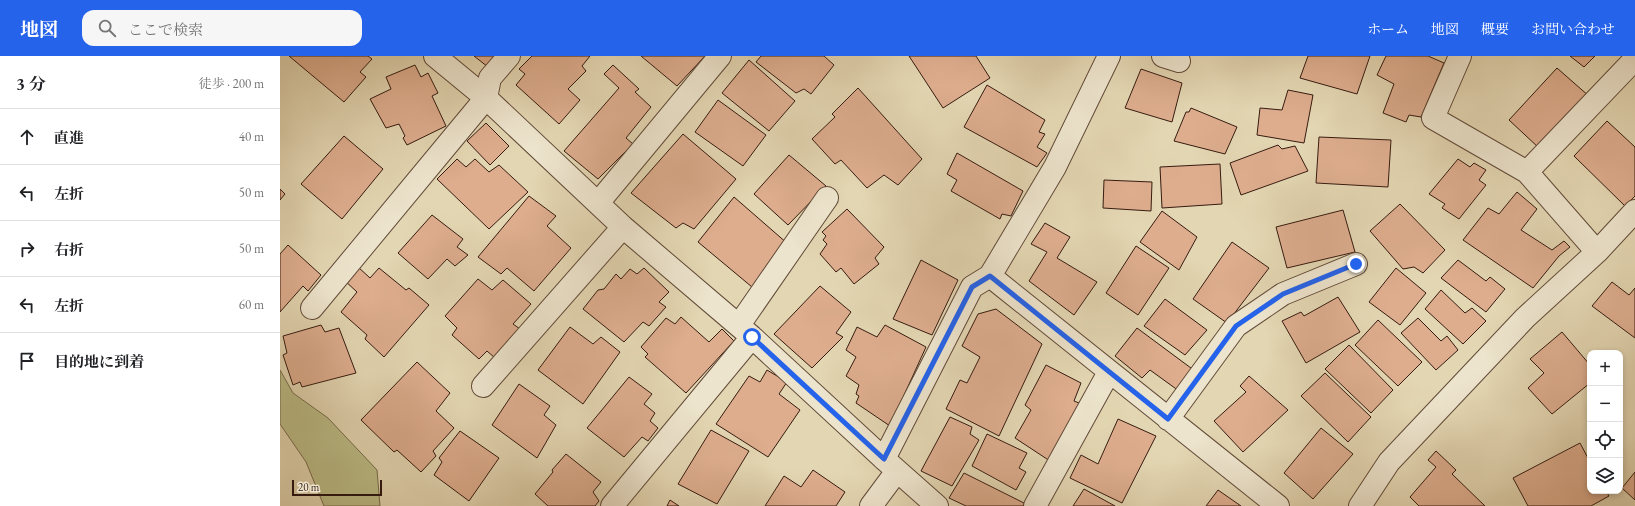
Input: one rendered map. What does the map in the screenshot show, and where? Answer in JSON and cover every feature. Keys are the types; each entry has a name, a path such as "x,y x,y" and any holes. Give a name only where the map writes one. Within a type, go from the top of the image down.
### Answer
{"street":[{"path":"435,56 486,98 623,227 746,331 890,465 937,506"},
{"path":"312,308 486,98 490,78 509,56"},
{"path":"598,203 720,56"},
{"path":"871,506 972,287 990,276 1055,167 1108,56"},
{"path":"1460,56 1433,118 1527,172 1597,252"},
{"path":"1527,172 1635,60"},
{"path":"612,506 746,331 827,198"},
{"path":"1360,506 1389,462 1525,318 1597,252 1635,211"},
{"path":"483,386 623,227"},
{"path":"1168,419 1236,326 1283,294 1356,264"},
{"path":"990,276 1278,506"},
{"path":"1035,506 1109,372"}],"green space":[{"path":"280,370 293,393 328,418 377,470 380,506 324,506 306,462 280,424"}],"building":[{"path":"289,56 368,56 372,59 360,72 366,77 344,102"},
{"path":"474,56 498,56 488,67"},
{"path":"532,56 590,56 582,66 586,71 568,89 580,100 559,124 516,85 525,74 519,69"},
{"path":"641,56 705,56 677,86"},
{"path":"761,56 824,56 834,65 811,94 804,89 796,93 756,62"},
{"path":"909,56 976,56 990,78 943,108"},
{"path":"1308,56 1370,56 1357,94 1300,78"},
{"path":"1386,56 1428,56 1444,63 1421,117 1409,115 1406,122 1383,113 1394,84 1377,75"},
{"path":"1570,56 1595,56 1584,67"},
{"path":"749,60 795,101 769,131 722,93"},
{"path":"415,65 421,77 428,73 438,93 432,96 446,126 407,145 403,138 405,136 399,124 386,128 370,99 391,89 386,77"},
{"path":"613,65 639,89 635,92 651,107 626,138 633,144 598,179 564,151 619,88 604,74"},
{"path":"1557,68 1590,97 1539,148 1509,120"},
{"path":"1141,69 1182,83 1172,122 1125,108"},
{"path":"987,85 1045,120 1039,132 1045,134 1037,147 1047,153 1037,167 964,127"},
{"path":"858,88 922,159 898,185 884,175 867,188 841,160 835,164 812,139 835,117 832,114"},
{"path":"1288,90 1313,95 1304,143 1257,135 1260,108 1282,110"},
{"path":"718,100 766,135 743,166 695,132"},
{"path":"1191,108 1237,127 1225,154 1174,141 1186,112 1189,112"},
{"path":"1607,121 1635,147 1635,196 1625,206 1574,156"},
{"path":"486,123 509,146 490,165 467,141"},
{"path":"683,134 736,179 694,229 683,223 676,228 631,193"},
{"path":"344,136 383,169 342,219 301,184"},
{"path":"1319,137 1391,140 1388,187 1316,183"},
{"path":"1278,145 1282,149 1295,146 1308,171 1241,195 1230,163"},
{"path":"957,153 1023,191 1011,216 1002,214 1000,219 951,191 957,180 947,174"},
{"path":"789,155 826,186 788,225 754,194"},
{"path":"457,159 466,167 475,159 489,172 499,165 528,192 489,229 437,179"},
{"path":"1458,159 1470,167 1474,163 1486,170 1479,180 1486,185 1459,219 1442,208 1445,204 1429,194"},
{"path":"1220,164 1222,204 1162,208 1160,167"},
{"path":"1104,180 1152,182 1151,211 1103,208"},
{"path":"280,189 285,194 280,200"},
{"path":"1517,192 1537,209 1521,230 1552,250 1564,241 1570,247 1559,256 1533,288 1463,240 1488,208 1499,214"},
{"path":"529,196 556,216 547,226 571,248 534,291 507,268 501,274 478,257"},
{"path":"734,197 788,244 752,287 698,242"},
{"path":"1400,204 1445,250 1423,273 1414,267 1403,269 1370,231"},
{"path":"847,209 884,247 875,258 879,264 854,284 841,268 836,272 820,254 827,244 823,240 826,236 822,232"},
{"path":"1343,210 1355,252 1287,268 1276,227"},
{"path":"1162,211 1197,237 1179,270 1140,242"},
{"path":"432,215 463,239 457,247 468,255 455,266 447,259 428,279 398,253"},
{"path":"1045,223 1070,237 1057,258 1097,282 1074,315 1029,281 1047,252 1031,244"},
{"path":"1232,242 1269,268 1227,323 1193,299"},
{"path":"288,245 321,275 308,291 303,286 280,312 280,254"},
{"path":"1136,246 1169,268 1138,315 1106,293"},
{"path":"921,260 958,280 932,335 893,319"},
{"path":"1458,260 1486,281 1490,277 1505,289 1486,312 1441,278"},
{"path":"357,266 370,278 379,268 406,290 409,288 429,305 384,357 365,339 367,335 341,312 357,292 344,280"},
{"path":"644,268 669,292 659,302 666,307 649,326 643,322 624,342 583,309 598,290 604,289 616,274 621,279 630,269 637,274"},
{"path":"1396,268 1426,293 1400,325 1369,302"},
{"path":"478,279 492,290 503,280 531,304 513,324 520,329 495,358 487,351 479,359 452,335 457,328 445,316"},
{"path":"1612,282 1629,295 1635,288 1635,338 1592,306"},
{"path":"820,286 851,312 836,333 843,337 812,368 774,334"},
{"path":"1441,290 1465,313 1472,308 1486,321 1463,344 1425,309"},
{"path":"1338,297 1360,332 1306,363 1282,321 1301,312 1304,316"},
{"path":"1165,299 1207,330 1185,355 1144,326"},
{"path":"996,309 1042,344 999,436 946,409 960,380 967,383 980,357 962,346 978,314"},
{"path":"681,317 709,342 722,329 734,341 686,393 645,357 648,354 641,347 666,318 675,324"},
{"path":"1418,318 1441,341 1447,336 1458,350 1436,370 1401,333"},
{"path":"1378,320 1422,362 1398,386 1355,345"},
{"path":"321,325 325,332 339,328 356,373 302,387 300,382 293,385 283,355 287,353 283,336"},
{"path":"885,325 926,347 890,426 856,403 859,396 856,394 859,385 846,376 856,357 846,350 857,327 877,337"},
{"path":"570,327 593,344 601,337 620,352 583,404 538,370"},
{"path":"1137,328 1195,371 1179,391 1150,370 1142,378 1115,356"},
{"path":"1562,332 1587,361 1587,385 1552,414 1528,388 1544,373 1530,359"},
{"path":"1349,345 1393,390 1371,413 1325,369"},
{"path":"417,362 450,393 436,411 454,428 433,451 436,456 421,472 397,450 394,452 361,420"},
{"path":"1046,365 1081,383 1074,401 1084,405 1053,463 1015,438 1031,410 1025,405"},
{"path":"767,370 787,382 779,394 800,410 768,457 716,424 749,376 760,382"},
{"path":"1325,373 1371,417 1348,442 1301,396"},
{"path":"1249,376 1288,410 1243,452 1214,421 1246,392 1240,386"},
{"path":"629,377 652,394 644,404 655,413 650,421 658,428 648,441 642,437 624,457 587,428"},
{"path":"519,384 550,406 544,415 556,425 537,458 492,425"},
{"path":"950,417 972,427 970,434 979,440 952,486 921,471"},
{"path":"1118,419 1156,436 1122,503 1070,478 1081,455 1098,464"},
{"path":"1321,428 1353,454 1313,499 1284,473"},
{"path":"711,430 749,451 717,504 678,484"},
{"path":"460,431 499,458 469,501 434,475 442,462 439,458"},
{"path":"987,434 1027,453 1019,468 1026,472 1016,490 972,466"},
{"path":"1580,443 1587,456 1587,494 1608,494 1609,496 1591,506 1528,506 1513,478"},
{"path":"1436,451 1456,470 1452,474 1485,506 1419,506 1410,497 1436,467 1428,460"},
{"path":"566,454 601,482 593,492 599,501 595,506 548,506 535,494 553,472 552,470"},
{"path":"813,470 845,492 836,506 765,506 784,476 801,487"},
{"path":"1635,472 1635,500 1623,489 1623,487"},
{"path":"964,473 1024,503 1023,506 966,506 949,498"},
{"path":"1084,489 1115,506 1073,506"},
{"path":"1218,490 1241,506 1206,506"},
{"path":"670,500 679,506 667,506"}],"route":[{"path":"752,337 884,459 972,287 990,276 1168,419 1236,326 1283,294 1356,264"}]}
